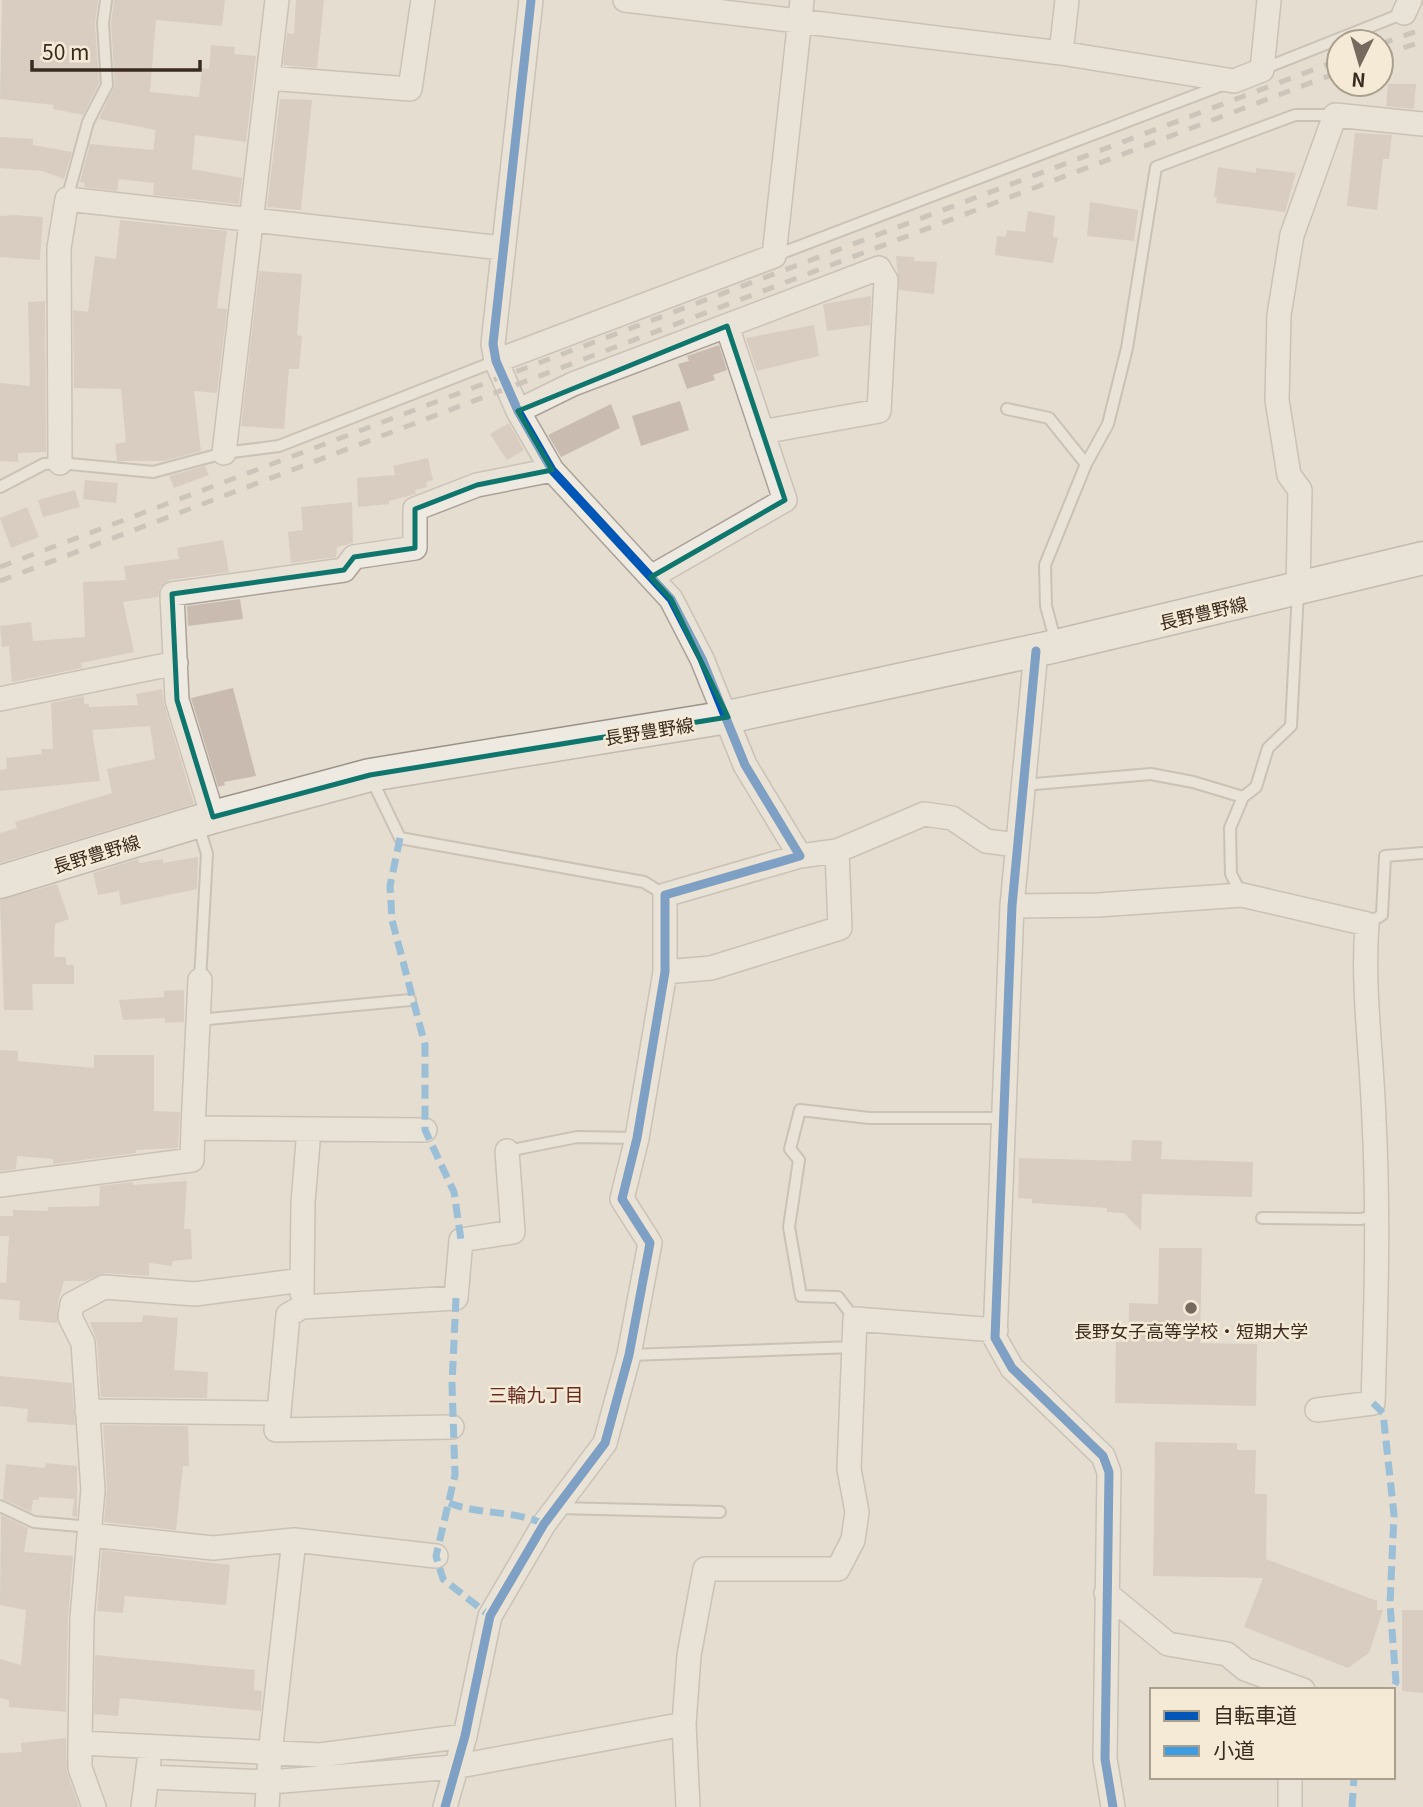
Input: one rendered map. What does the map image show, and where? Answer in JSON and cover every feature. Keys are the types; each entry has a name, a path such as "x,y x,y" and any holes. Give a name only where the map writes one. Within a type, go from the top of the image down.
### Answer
{"main road":[{"name":"長野豊野線","path":"0,882 205,819 370,775 728,717 1046,649 1423,558"}],"street":[{"path":"224,453 249,221 277,0"},
{"path":"268,78 410,89 423,0"},
{"path":"531,0 502,248 493,344 496,361 518,411 552,470 671,599 728,717 745,765 800,856"},
{"path":"625,0 801,11 1234,81 1262,70 1269,0"},
{"path":"1061,53 1067,0"},
{"path":"496,361 775,256 801,11"},
{"path":"1298,589 1300,490 1289,475 1277,400 1279,315 1292,234 1335,115 1423,124"},
{"path":"60,463 59,248 67,199 502,248"},
{"path":"518,411 573,384 879,268 886,280 879,411 762,432"},
{"path":"651,577 785,500 727,326"},
{"path":"205,819 177,700 172,594 344,570 354,557 415,548 415,509 477,485 552,470"},
{"path":"1046,649 1023,785 1012,906 995,1338 1012,1368 1103,1456 1109,1472 1105,1759 1113,1807"},
{"path":"0,699 176,663"},
{"path":"444,1807 465,1736 490,1616 556,1508 605,1443 629,1355 650,1243 622,1199 637,1138 665,972 665,895 800,856 837,851 924,814 952,818 986,841 1017,845"},
{"path":"665,972 711,968 840,928 837,851"},
{"path":"1012,906 1098,905 1242,895 1367,924 1364,972 1374,1121 1376,1215 1373,1403 1317,1410"},
{"path":"0,1185 191,1160 200,980"},
{"path":"193,1128 425,1130"},
{"path":"302,1307 303,1202 309,1130"},
{"path":"452,1427 276,1430 288,1315 302,1307 456,1297 461,1240 513,1232 507,1151"},
{"path":"94,1807 80,1768 82,1618 93,1490 83,1343 70,1317 72,1304 104,1287 195,1294 302,1280"},
{"path":"688,1807 684,1724 689,1655 705,1569 838,1569 853,1540 857,1512 849,1469 855,1319 996,1330"},
{"path":"87,1410 279,1413"},
{"path":"90,1531 213,1548 294,1539 436,1556"},
{"path":"267,1807 270,1754 294,1539"},
{"path":"1106,1593 1168,1644 1227,1654 1245,1669 1293,1688"},
{"path":"148,1777 270,1782 454,1767 684,1724"},
{"path":"80,1742 150,1748 320,1755 465,1736"},
{"path":"143,1807 150,1748"},
{"path":"1290,1779 1290,1807"}],"lane":[{"path":"67,199 88,122 107,85 103,23 106,0"},
{"path":"1262,70 1407,7"},
{"path":"775,256 1234,81"},
{"path":"1046,649 1045,565 1086,464 1108,424 1127,348 1156,167 1295,115 1335,115"},
{"path":"0,487 44,464 60,463 153,472 224,453 279,446 496,361"},
{"path":"1007,409 1049,418 1086,464"},
{"path":"1242,895 1231,874 1230,828 1243,797 1256,787 1268,747 1291,726 1298,589"},
{"path":"1023,785 1151,774 1193,782 1243,797"},
{"path":"370,775 400,838 644,882 665,895"},
{"path":"200,980 207,854 205,819"},
{"path":"1367,924 1382,915 1385,856 1423,853"},
{"path":"198,1020 410,1000"},
{"path":"855,1319 838,1297 801,1296 789,1227 799,1160 790,1149 800,1110 869,1118 1004,1118"},
{"path":"507,1151 577,1137 637,1138"},
{"path":"1262,1218 1361,1219 1376,1215"},
{"path":"629,1355 854,1347"},
{"path":"0,1506 34,1522 90,1531"},
{"path":"556,1508 720,1512"}],"highlighted area":[{"path":"727,326 785,500 651,577 671,599 728,717 370,775 213,817 177,700 172,594 344,570 354,557 415,548 415,509 477,485 552,470 518,411"}],"building":[{"path":"2,0 98,0 95,23 99,83 83,115 53,109 54,105 0,99"},
{"path":"114,0 225,0 222,26 156,20 150,92 199,97 202,68 209,69 211,45 235,47 234,54 256,56 246,142 195,135 192,169 242,178 239,204 153,195 154,183 119,179 117,191 84,187 85,183 80,182 90,144 153,150 156,130 99,119 115,85 111,23"},
{"path":"296,0 324,0 317,68 283,65 287,33 294,34"},
{"path":"1395,84 1416,84 1414,109 1386,106 1387,98 1395,98"},
{"path":"280,99 312,100 301,210 267,207"},
{"path":"1355,133 1392,135 1389,159 1383,159 1377,210 1347,206"},
{"path":"0,137 33,139 33,145 72,152 64,179 43,171 0,168"},
{"path":"1218,167 1256,173 1256,168 1296,173 1285,212 1216,203 1217,197 1214,197"},
{"path":"1090,202 1138,210 1134,241 1087,236"},
{"path":"1028,211 1055,216 1053,237 1058,238 1053,263 995,255 997,236 1006,237 1007,230 1025,232"},
{"path":"0,216 43,217 40,260 0,257"},
{"path":"120,220 227,231 217,308 227,309 217,393 194,391 201,451 164,461 117,461 115,444 126,442 121,389 74,388 73,310 88,312 95,256 116,259"},
{"path":"896,256 914,257 914,261 937,262 934,294 899,290"},
{"path":"259,271 302,274 297,335 302,336 299,369 289,369 284,429 241,426"},
{"path":"871,296 870,325 827,331 823,304"},
{"path":"45,301 46,452 18,453 18,462 0,461 0,383 30,386 28,302"},
{"path":"814,325 819,356 757,371 746,338"},
{"path":"719,345 727,370 713,375 715,380 687,389 678,364 689,361 687,356"},
{"path":"680,401 689,430 641,446 632,416"},
{"path":"611,404 620,428 561,457 548,435"},
{"path":"509,423 524,450 507,460 490,434"},
{"path":"428,458 433,480 426,482 427,487 415,490 416,494 389,501 389,504 358,507 357,478 395,475 393,466"},
{"path":"205,466 209,475 174,488 169,476"},
{"path":"85,480 118,483 116,503 83,499"},
{"path":"75,490 80,507 43,517 38,500"},
{"path":"352,502 353,543 337,547 336,557 291,563 288,532 303,530 301,507"},
{"path":"27,507 39,537 11,548 0,518"},
{"path":"223,540 229,572 169,580 160,587 158,597 123,602 134,652 81,663 82,668 12,682 9,646 2,647 0,626 31,622 33,641 85,637 83,582 126,580 124,566 179,559 177,548"},
{"path":"240,599 243,619 188,626 187,606"},
{"path":"233,688 256,776 224,782 225,785 218,787 191,698"},
{"path":"162,689 194,804 0,863 0,833 17,828 15,822 112,793 107,769 155,759 150,726 92,730 100,781 0,791 0,770 7,769 6,758 42,754 41,749 53,749 51,703 84,696 84,704 89,704 89,707 138,705 136,694"},
{"path":"198,857 197,889 121,905 119,891 98,895 93,873 138,859 139,863 163,859 163,863"},
{"path":"57,884 69,919 55,924 54,957 66,957 66,965 74,965 74,984 32,984 33,1010 4,1010 0,900"},
{"path":"184,990 184,1022 165,1023 165,1018 123,1020 119,1000 164,997 164,991"},
{"path":"0,1050 18,1051 18,1061 94,1068 94,1055 154,1055 154,1111 180,1112 178,1148 136,1150 136,1153 53,1164 53,1159 17,1156 16,1169 0,1171"},
{"path":"1132,1140 1162,1141 1161,1159 1253,1162 1252,1197 1142,1194 1141,1231 1124,1213 1107,1212 1107,1208 1032,1203 1032,1199 1018,1198 1019,1158 1131,1161"},
{"path":"187,1181 184,1229 191,1229 192,1259 173,1261 172,1266 149,1263 149,1276 105,1273 85,1281 64,1281 58,1302 57,1323 19,1320 20,1301 0,1299 0,1282 6,1283 9,1236 0,1236 0,1216 13,1216 13,1210 48,1211 48,1207 99,1206 100,1186"},
{"path":"1159,1248 1202,1248 1200,1343 1257,1344 1256,1406 1115,1403 1116,1342 1128,1342 1129,1303 1158,1304"},
{"path":"143,1315 178,1318 174,1370 208,1372 207,1398 101,1397 97,1342 90,1322 142,1322"},
{"path":"0,1376 72,1383 75,1425 27,1422 28,1409 0,1406"},
{"path":"103,1425 188,1426 189,1466 183,1466 176,1530 104,1522 107,1489"},
{"path":"1155,1442 1237,1443 1237,1450 1256,1450 1255,1494 1267,1494 1266,1559 1377,1601 1377,1610 1383,1610 1369,1653 1348,1668 1244,1627 1263,1578 1153,1576"},
{"path":"46,1463 77,1466 77,1517 72,1516 74,1499 39,1497 38,1500 33,1500 31,1512 3,1499 6,1464 45,1468"},
{"path":"1,1515 28,1528 24,1552 73,1556 68,1618 66,1712 9,1707 9,1700 0,1698 0,1659 21,1665 26,1610 0,1605"},
{"path":"102,1550 230,1565 226,1605 125,1596 123,1613 97,1611"},
{"path":"1402,1610 1423,1610 1423,1693 1402,1691"},
{"path":"95,1655 255,1670 254,1690 262,1691 261,1711 120,1698 118,1716 94,1714"},
{"path":"66,1738 67,1772 79,1807 0,1807 0,1753 22,1752 21,1743"}],"railway":[{"path":"1395,39 1423,29"},
{"path":"1395,51 1423,41"},
{"path":"0,567 1325,65"},
{"path":"0,581 1325,77"}],"marked path":[{"path":"400,838 390,886 392,920 425,1045 425,1130 454,1192 461,1240"},
{"path":"456,1298 452,1384 455,1475 436,1556 443,1579 490,1616"},
{"path":"1373,1403 1383,1413 1394,1515 1390,1604 1396,1682 1393,1688"},
{"path":"449,1503 544,1524"},
{"path":"1352,1807 1354,1779"}],"cycle path":[{"path":"445,1807 465,1736 490,1616 544,1524 605,1443 629,1355 650,1243 622,1199 637,1138 665,972 665,895 800,856 745,765 702,659 671,599 552,470 518,411 496,361 493,344 531,0"},
{"path":"1036,651 1012,906 995,1338 1012,1368 1103,1456 1109,1472 1105,1759 1113,1807"}],"place":[{"name":"長野女子高等学校・短期大学","path":"1191,1308"}],"district":[{"name":"三輪九丁目","path":"536,1393"}]}
